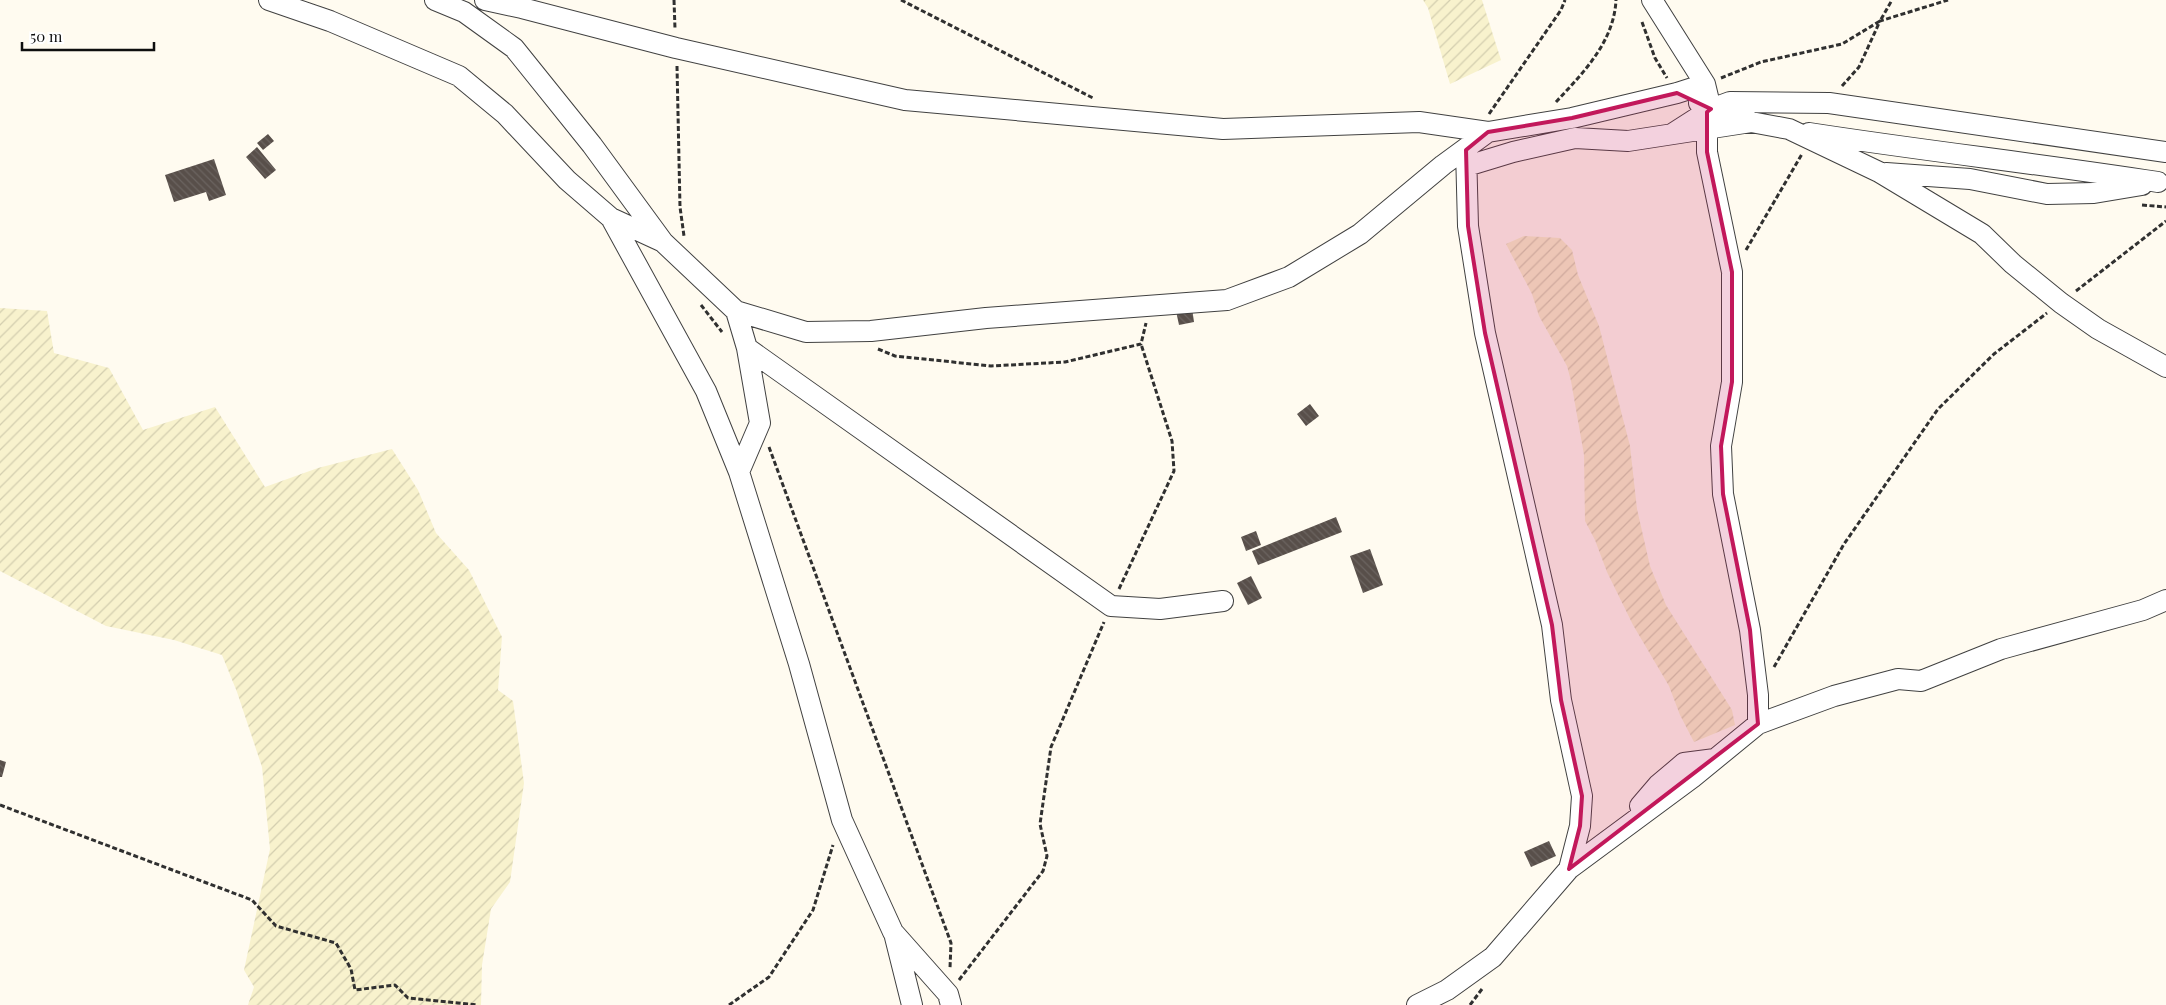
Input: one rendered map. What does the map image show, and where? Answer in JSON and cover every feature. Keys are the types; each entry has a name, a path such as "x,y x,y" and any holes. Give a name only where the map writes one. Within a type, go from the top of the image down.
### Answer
{"street":[{"path":"269,0 330,20 459,76 504,114 567,180 611,218 663,242"},
{"path":"435,0 464,12 514,48 592,145 663,242 736,311 806,332 870,331 986,318 1227,300 1289,277 1360,234 1443,165 1466,158 1513,152 1575,138 1628,141 1672,134 1709,119 1730,102 1829,103 2166,152"},
{"path":"485,0 676,48 905,100 1223,129 1419,122 1482,132 1572,118 1676,93 1705,84"},
{"path":"1652,0 1705,84 1709,119 1708,152 1732,272 1732,382 1721,446 1723,494 1750,630 1758,695 1758,724"},
{"path":"1676,93 1709,119 1750,122 1889,145 2162,182"},
{"path":"1789,129 1879,172 1982,234 2014,264 2061,303 2098,329 2166,367"},
{"path":"1482,132 1466,158 1468,226 1485,333 1552,625 1561,700 1582,796 1580,826 1569,868"},
{"path":"1879,172 1970,179 2048,194 2094,194 2162,182"},
{"path":"611,218 706,390 739,472 799,664 842,820 893,932 912,1005"},
{"path":"736,311 747,348 760,422 739,472"},
{"path":"747,348 1110,606 1160,609 1223,601"},
{"path":"1417,1005 1447,990 1493,957 1569,868 1615,836 1758,724 1834,696 1898,679 1921,681 2001,649 2143,610 2166,600"},
{"path":"893,932 950,999"}],"path":[{"path":"674,0 680,207 691,268"},
{"path":"901,0 1097,100"},
{"path":"1482,132 1561,10 1565,0"},
{"path":"1555,103 1597,56 1615,14 1616,0"},
{"path":"1880,21 1892,0"},
{"path":"1705,84 1761,62 1842,44 1880,21 1948,0"},
{"path":"1642,20 1655,58 1676,93"},
{"path":"1772,670 1844,544 1938,409 1994,354 2166,221"},
{"path":"698,302 722,333"},
{"path":"950,999 1043,871 1047,856 1040,824 1051,747 1110,606 1174,472 1172,441 1142,344 1150,305"},
{"path":"869,345 894,356 991,366 1064,362 1142,344"},
{"path":"760,422 951,943 950,999"},
{"path":"0,805 252,900 276,926 336,943 351,969 355,990 395,985 408,998 478,1005"},
{"path":"729,1005 769,977 813,910 842,820"}],"highlighted area":[{"path":"1677,93 1711,109 1707,112 1707,152 1732,272 1732,382 1721,446 1723,494 1750,630 1758,724 1569,869 1580,826 1582,796 1561,700 1552,625 1485,333 1468,226 1466,150 1488,132 1572,118"}],"shaded area":[{"path":"1423,0 1482,0 1501,60 1450,84 1428,8"},
{"path":"1524,236 1560,238 1572,250 1578,275 1599,326 1630,446 1637,509 1650,566 1666,605 1732,710 1735,725 1694,742 1680,715 1669,686 1633,625 1585,521 1584,455 1567,366 1539,316 1532,294 1506,244"},
{"path":"0,308 47,311 54,353 109,368 143,430 215,407 265,487 318,468 392,449 418,490 436,533 469,570 502,637 498,690 513,701 524,783 510,882 491,909 482,965 481,1005 248,1005 254,987 244,970 270,849 262,767 237,692 222,655 174,640 106,626 0,571"}],"building":[{"path":"268,134 274,141 263,150 257,143"},
{"path":"257,147 276,170 265,179 246,157"},
{"path":"214,159 226,195 209,201 206,192 174,202 165,175"},
{"path":"1192,308 1194,322 1179,325 1176,311"},
{"path":"1310,404 1319,416 1306,426 1297,414"},
{"path":"1336,517 1342,532 1258,565 1252,551"},
{"path":"1256,531 1261,545 1246,551 1241,537"},
{"path":"1370,549 1383,585 1363,593 1350,556"},
{"path":"1251,576 1262,598 1248,605 1237,583"},
{"path":"0,760 6,762 2,777 0,777"},
{"path":"1549,841 1556,856 1531,867 1524,852"}]}
